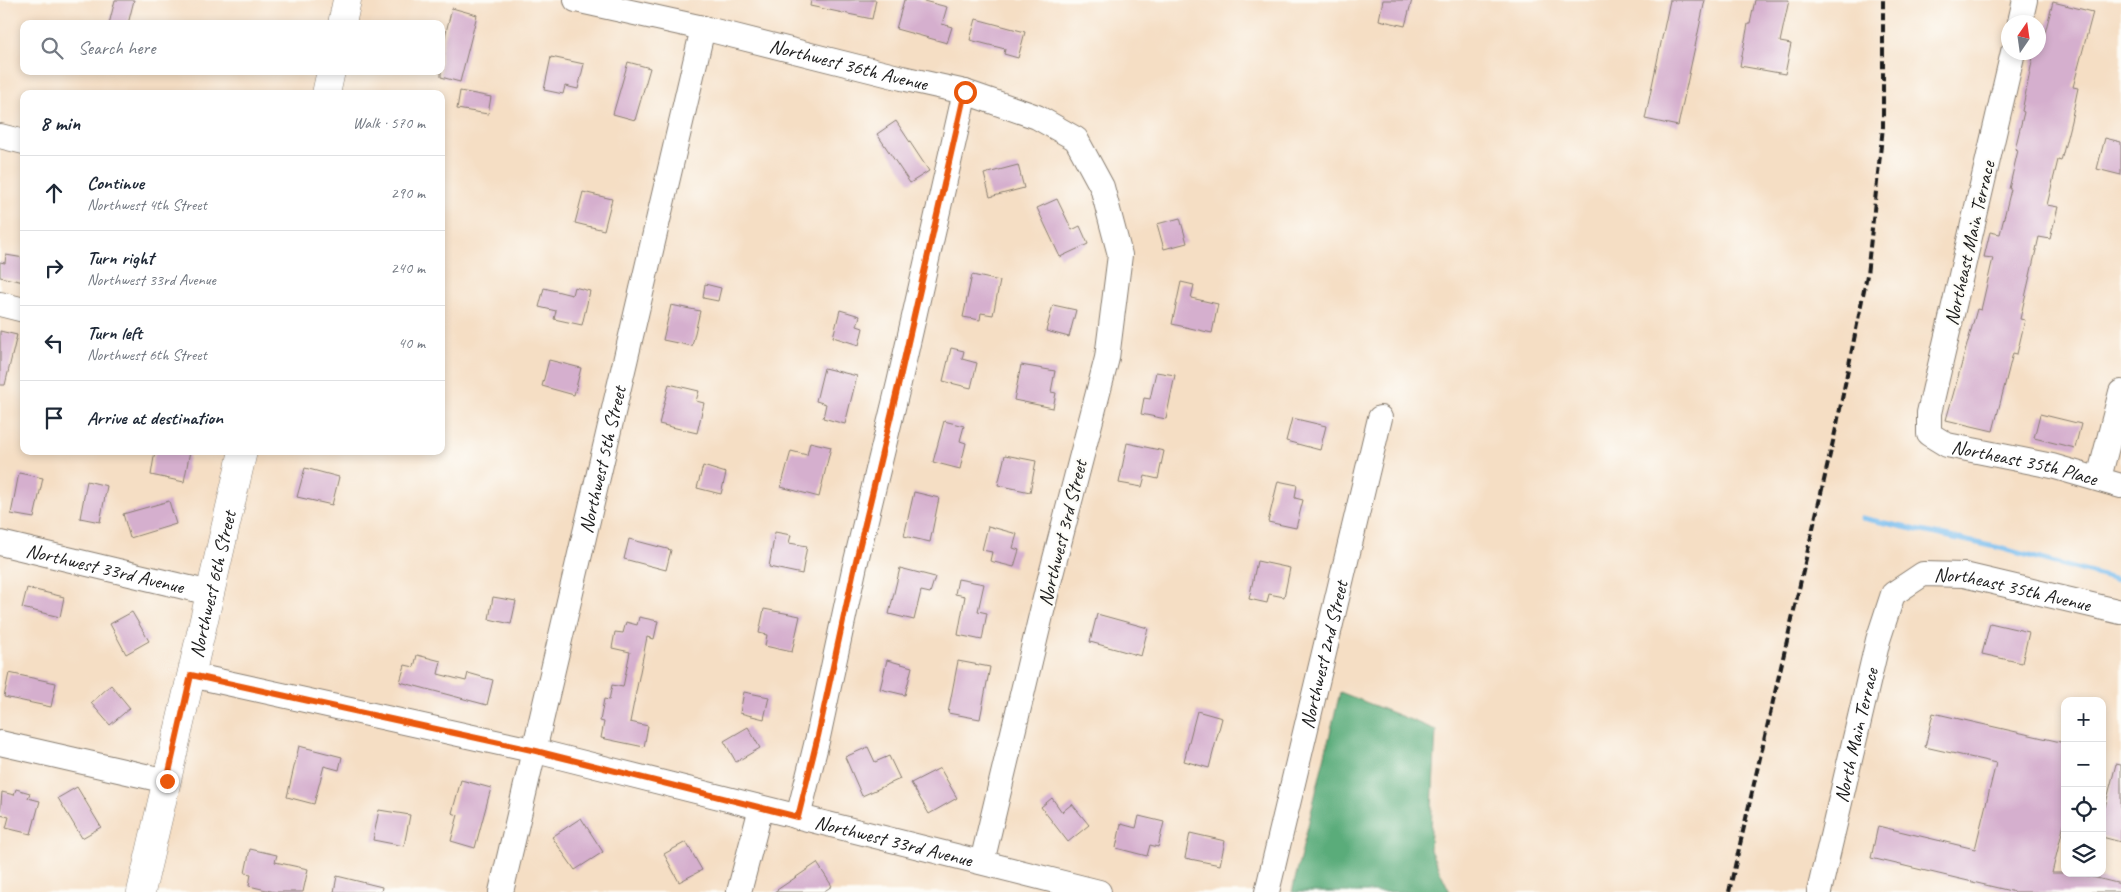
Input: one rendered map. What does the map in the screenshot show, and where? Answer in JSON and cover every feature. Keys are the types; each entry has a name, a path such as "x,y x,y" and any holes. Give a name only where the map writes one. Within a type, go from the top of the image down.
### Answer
{"main road":[{"path":"343,20 347,0"},
{"path":"327,90 330,75"},
{"name":"Northwest 6th Street","path":"141,892 242,455"}],"street":[{"name":"Northwest 36th Avenue","path":"576,0 704,28 965,92 1037,117 1076,140 1102,187 1106,202"},
{"path":"2022,15 2025,0"},
{"name":"Northwest 5th Street","path":"501,892 536,751 704,28"},
{"name":"Northeast Main Terrace","path":"1930,434 1929,413 2011,60"},
{"path":"798,817 965,92"},
{"path":"0,136 20,141"},
{"name":"Northwest 3rd Street","path":"982,862 1048,586 1106,358 1120,255 1106,202"},
{"path":"0,304 20,309"},
{"path":"2099,478 2121,392"},
{"name":"Northwest 2nd Street","path":"1266,892 1380,418"},
{"name":"Northeast 35th Place","path":"1930,434 1947,445 2052,466 2099,478 2121,486"},
{"name":"Northwest 33rd Avenue","path":"0,543 210,593"},
{"name":"Northeast 35th Avenue","path":"1906,585 1923,574 1964,575 2121,612"},
{"name":"North Main Terrace","path":"1819,892 1878,640 1893,594 1906,585"},
{"name":"Northwest 33rd Avenue","path":"191,675 536,751 1100,892"},
{"path":"0,743 167,781"},
{"path":"740,892 760,808"}],"green space":[{"path":"1340,692 1436,730 1430,850 1450,892 1292,892"}],"building":[{"path":"115,0 134,0 129,20 110,20"},
{"path":"811,0 876,0 872,19 810,6"},
{"path":"904,0 920,0 947,7 942,24 952,27 947,43 896,29"},
{"path":"1383,0 1412,0 1405,26 1379,20"},
{"path":"1670,0 1705,0 1678,126 1645,119"},
{"path":"1755,0 1789,0 1780,42 1791,44 1785,74 1740,66 1748,24 1750,24"},
{"path":"2053,2 2093,12 2073,87 2078,88 2071,121 2061,161 2058,160 2047,205 2058,207 2050,239 2039,237 2020,319 2025,320 2017,354 2013,353 1993,431 1946,420 1977,309 1981,310 1993,258 1984,257 1990,232 2000,234 2011,189 2009,189 2018,150 2015,149 2024,112 2022,111 2032,60 2046,60 2046,29"},
{"path":"452,8 477,15 460,82 441,77 441,75 445,75 445,36"},
{"path":"976,19 1025,32 1018,58 1004,54 1005,49 970,40"},
{"path":"551,57 584,64 578,89 565,86 563,94 544,90"},
{"path":"628,62 650,68 635,120 613,114"},
{"path":"460,91 491,97 488,114 457,109"},
{"path":"896,121 929,171 910,183 877,134"},
{"path":"2105,138 2121,142 2121,175 2097,169"},
{"path":"1018,165 1024,188 990,197 984,174"},
{"path":"583,192 612,199 604,230 575,223"},
{"path":"1057,199 1072,230 1080,226 1088,244 1060,257 1037,208"},
{"path":"1180,218 1187,243 1164,249 1157,224"},
{"path":"6,255 20,257 20,281 0,277 0,262 5,263"},
{"path":"972,275 1000,281 993,315 981,313 980,320 963,317"},
{"path":"1181,282 1194,285 1191,298 1218,304 1212,333 1172,324"},
{"path":"705,284 721,288 718,301 703,298"},
{"path":"574,287 590,291 582,325 554,319 556,311 539,307 544,288 572,295"},
{"path":"671,305 700,311 692,346 663,340"},
{"path":"1053,305 1076,310 1069,337 1046,331"},
{"path":"840,310 860,316 857,326 863,328 859,345 833,337"},
{"path":"0,331 17,335 5,385 0,385"},
{"path":"951,348 964,351 962,359 977,363 971,388 943,381"},
{"path":"549,360 581,368 574,395 542,386"},
{"path":"1021,365 1055,371 1051,392 1056,393 1053,408 1014,400"},
{"path":"824,368 857,376 845,424 823,418 826,404 816,401"},
{"path":"1156,372 1175,375 1166,419 1141,414 1144,398 1150,399"},
{"path":"669,384 699,391 696,401 704,403 697,433 659,424"},
{"path":"2040,414 2081,424 2075,448 2034,438"},
{"path":"1292,418 1326,426 1320,450 1286,441"},
{"path":"944,421 964,426 960,441 966,443 960,469 933,462"},
{"path":"810,442 831,447 819,497 781,487 791,451 807,455"},
{"path":"1127,443 1164,451 1158,479 1145,476 1142,487 1119,483"},
{"path":"154,455 189,455 184,482 151,475"},
{"path":"1005,455 1036,461 1030,492 998,485"},
{"path":"703,466 726,473 721,494 697,488"},
{"path":"305,468 339,477 332,505 297,497"},
{"path":"19,473 43,478 34,518 11,514"},
{"path":"87,481 107,486 100,522 80,518"},
{"path":"1278,481 1297,485 1295,498 1303,500 1296,528 1268,522"},
{"path":"914,492 939,498 930,542 904,536"},
{"path":"169,501 176,524 130,538 123,514"},
{"path":"988,526 1017,534 1013,548 1019,550 1014,567 990,561 992,552 982,550"},
{"path":"775,532 791,535 789,543 807,546 802,574 769,567"},
{"path":"629,539 671,550 666,570 624,559"},
{"path":"1257,561 1290,568 1284,597 1269,594 1267,603 1249,599"},
{"path":"900,568 935,577 930,593 921,591 914,620 889,614"},
{"path":"958,579 984,584 978,611 987,613 982,640 958,635 965,596 955,594"},
{"path":"27,588 64,597 60,617 22,608"},
{"path":"493,597 516,601 511,624 489,619"},
{"path":"764,609 800,616 792,652 765,646 767,635 759,633"},
{"path":"132,612 149,641 126,654 110,624"},
{"path":"1097,614 1148,628 1141,656 1090,642"},
{"path":"639,617 658,621 654,639 647,637 630,722 648,726 644,747 601,738 604,722 600,721 604,699 609,700 612,685 623,687 630,652 612,648 615,632 623,633 626,622 637,625"},
{"path":"1990,623 2029,632 2022,663 1982,654"},
{"path":"417,655 441,661 438,674 466,681 468,673 493,680 487,705 400,682 405,665 414,667"},
{"path":"887,660 912,667 905,695 880,689"},
{"path":"958,661 990,667 980,719 948,713"},
{"path":"9,673 56,683 51,707 4,697"},
{"path":"111,685 130,708 110,725 91,703"},
{"path":"744,692 769,697 764,719 740,713"},
{"path":"1197,711 1222,718 1209,768 1184,761"},
{"path":"1933,713 2061,742 2061,836 2052,873 2061,873 2061,877 2092,877 2121,884 2121,892 2015,892 1871,858 1878,826 1975,849 1996,763 1925,747"},
{"path":"748,727 760,748 736,762 724,741"},
{"path":"299,746 342,757 339,770 324,766 314,804 287,797"},
{"path":"868,747 875,762 889,756 900,779 862,796 845,757"},
{"path":"2116,764 2121,765 2121,842 2106,838 2106,803"},
{"path":"940,768 957,798 929,814 911,783"},
{"path":"461,780 491,788 475,848 451,841 458,815 452,813"},
{"path":"77,787 101,827 82,838 58,798"},
{"path":"16,789 30,793 28,798 40,801 31,834 6,828 9,817 0,815 2,792 14,795"},
{"path":"1052,798 1062,812 1072,804 1089,825 1068,842 1041,807"},
{"path":"379,810 410,815 404,846 373,840"},
{"path":"1139,816 1164,822 1158,847 1150,845 1147,856 1116,848 1121,824 1136,828"},
{"path":"581,818 603,852 575,870 552,837"},
{"path":"1190,833 1225,841 1220,865 1185,858"},
{"path":"686,842 702,870 679,882 664,854"},
{"path":"250,849 277,855 275,862 308,869 303,892 275,892 249,886 251,874 245,873"},
{"path":"817,863 832,886 823,892 774,892"},
{"path":"337,876 382,887 381,892 334,892"}],"waterway":[{"path":"1862,518 2000,548 2121,581"}],"railway":[{"path":"1729,892 1837,424 1867,275 1883,127 1883,0"}],"route":[{"path":"167,781 191,675 536,751 798,817 965,92"}]}
